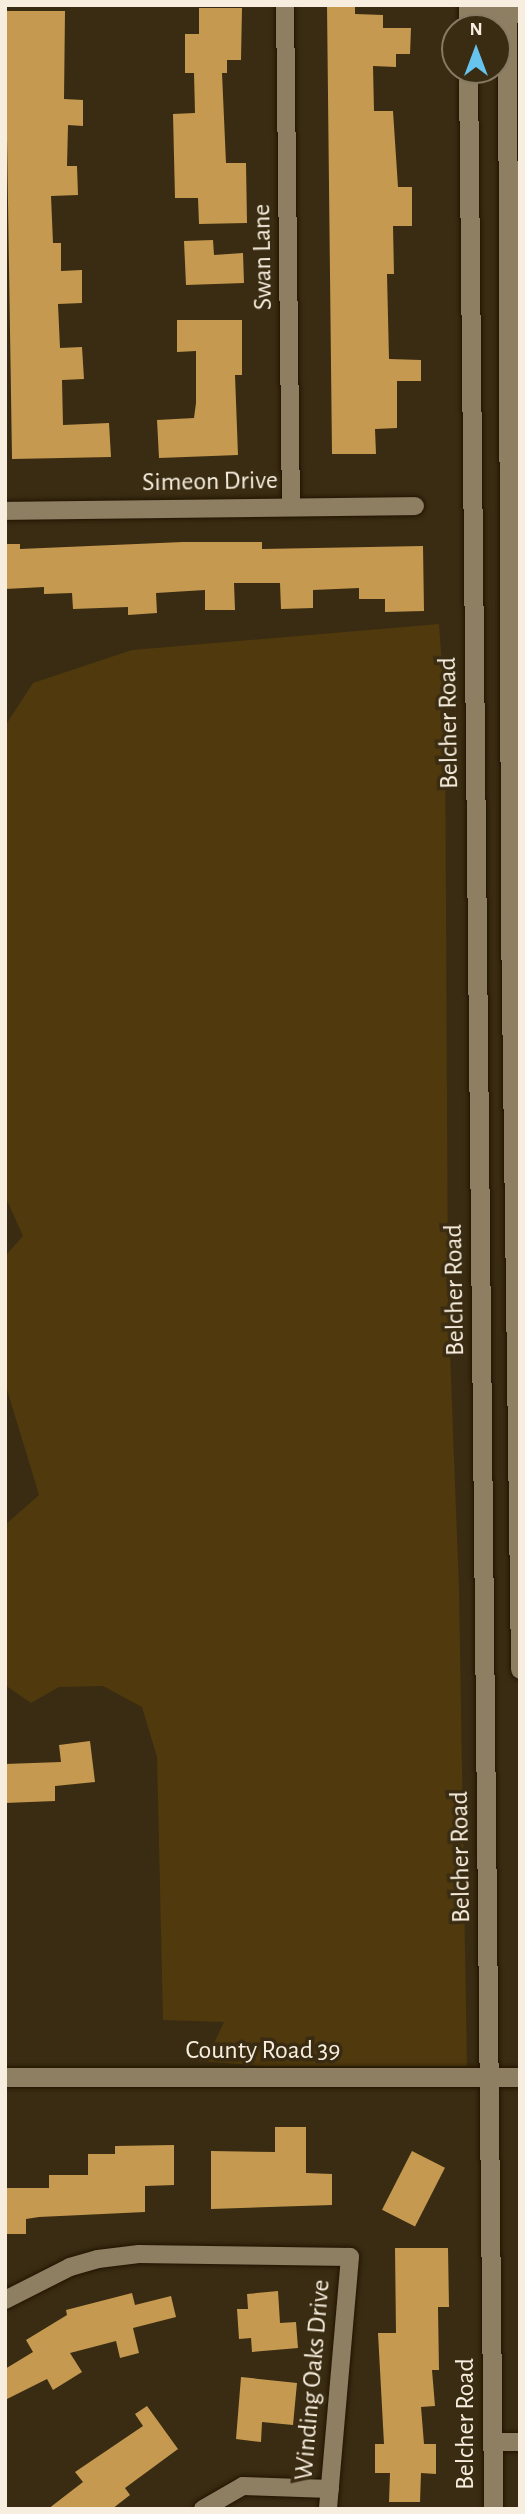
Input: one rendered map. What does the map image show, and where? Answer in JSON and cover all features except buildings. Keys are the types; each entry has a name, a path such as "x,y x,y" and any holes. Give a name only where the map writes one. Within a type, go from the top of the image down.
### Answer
{"main road":[{"path":"511,11 510,920 520,1669"},
{"name":"Belcher Road","path":"468,84 493,2509"},
{"name":"County Road 39","path":"5,2077 520,2077"}],"street":[{"name":"Swan Lane","path":"285,5 291,507"},
{"path":"479,14 511,11"},
{"name":"Simeon Drive","path":"5,511 415,506"},
{"name":"Winding Oaks Drive","path":"5,2300 69,2267 111,2257 350,2257 328,2509"},
{"path":"493,2442 520,2442"},
{"path":"203,2509 243,2486 330,2489"}],"shaded area":[{"path":"439,624 445,707 448,1298 459,1589 467,2066 261,2066 200,2061 184,2056 207,2058 224,2022 163,2020 157,1757 142,1707 103,1686 59,1687 31,1703 5,1685 5,1525 39,1495 5,1383 5,1256 23,1236 5,1196 5,726 33,683 132,650"}]}
